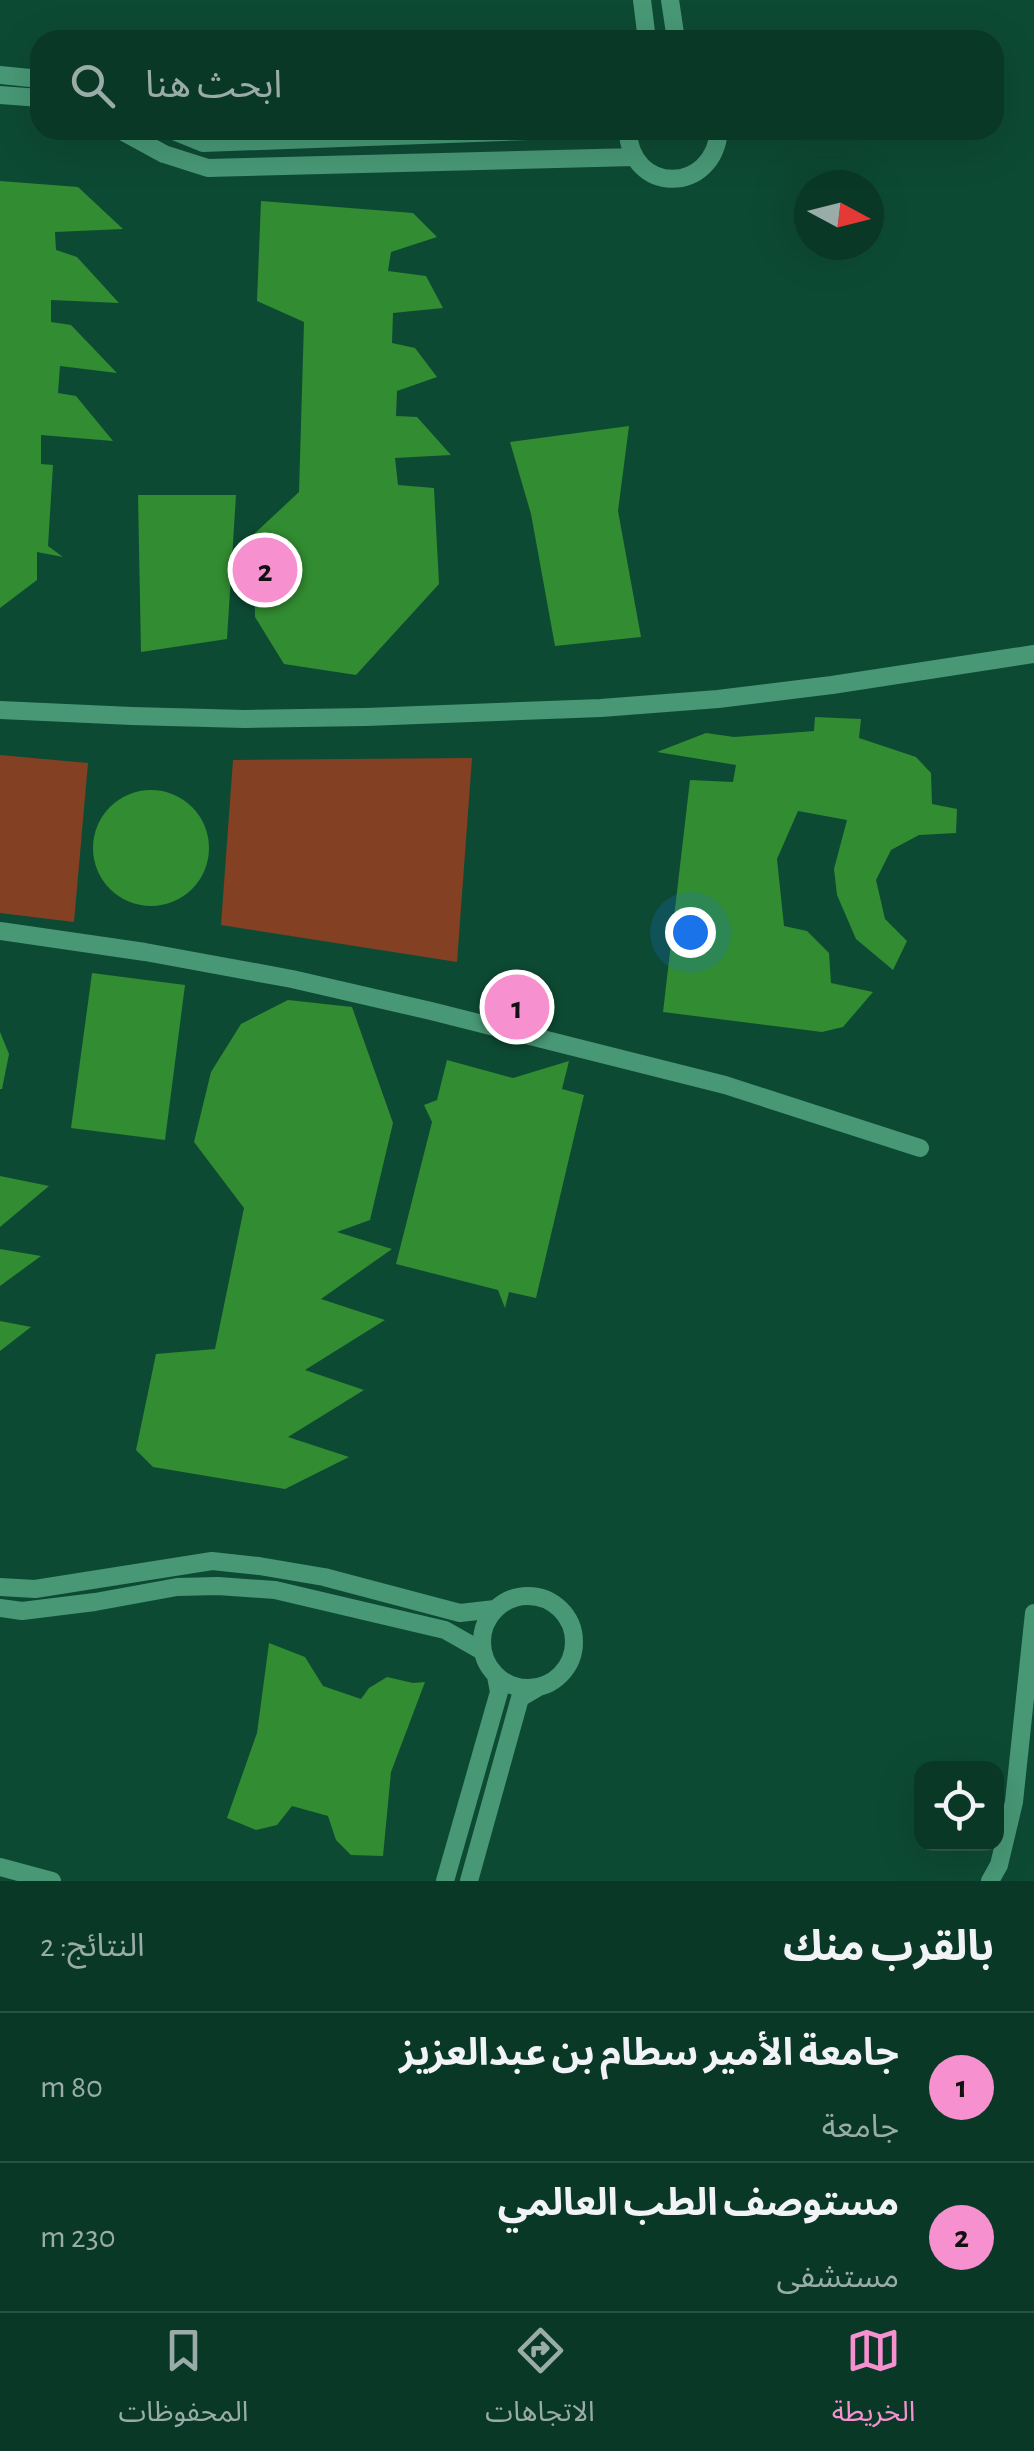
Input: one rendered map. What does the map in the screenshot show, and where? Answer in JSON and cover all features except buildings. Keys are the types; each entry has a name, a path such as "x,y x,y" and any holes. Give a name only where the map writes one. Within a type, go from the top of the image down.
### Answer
{"street":[{"path":"642,0 646,30"},
{"path":"670,0 674,30"},
{"path":"0,75 30,78"},
{"path":"0,95 30,97"},
{"path":"138,140 164,154 208,168 634,157"},
{"path":"196,140 284,140"},
{"path":"628,140 644,169 672,179 701,171 711,160 718,140"},
{"path":"0,710 245,719 600,708 832,685 1034,654"},
{"path":"0,931 145,952 430,1011 725,1085 920,1148"},
{"path":"0,1587 35,1589 212,1561 324,1577 460,1613 494,1609"},
{"path":"0,1608 22,1610 95,1602 177,1588 275,1590 445,1630 482,1650"},
{"path":"469,1881 520,1698 552,1681 572,1656 571,1626 563,1612 536,1596 521,1596 494,1609 486,1622 482,1650 496,1676 523,1688 538,1687"},
{"path":"990,1881 999,1865 1014,1802 1034,1613"},
{"path":"445,1881 499,1692 496,1676"},
{"path":"0,1868 52,1881"}],"shaded area":[{"path":"0,755 88,763 74,922 0,913"},
{"path":"472,758 457,962 221,925 233,760"}],"place":[{"name":"مستوصف الطب العالمي","path":"265,570"},
{"name":"جامعة الأمير سطام بن عبدالعزيز","path":"517,1007"}]}
